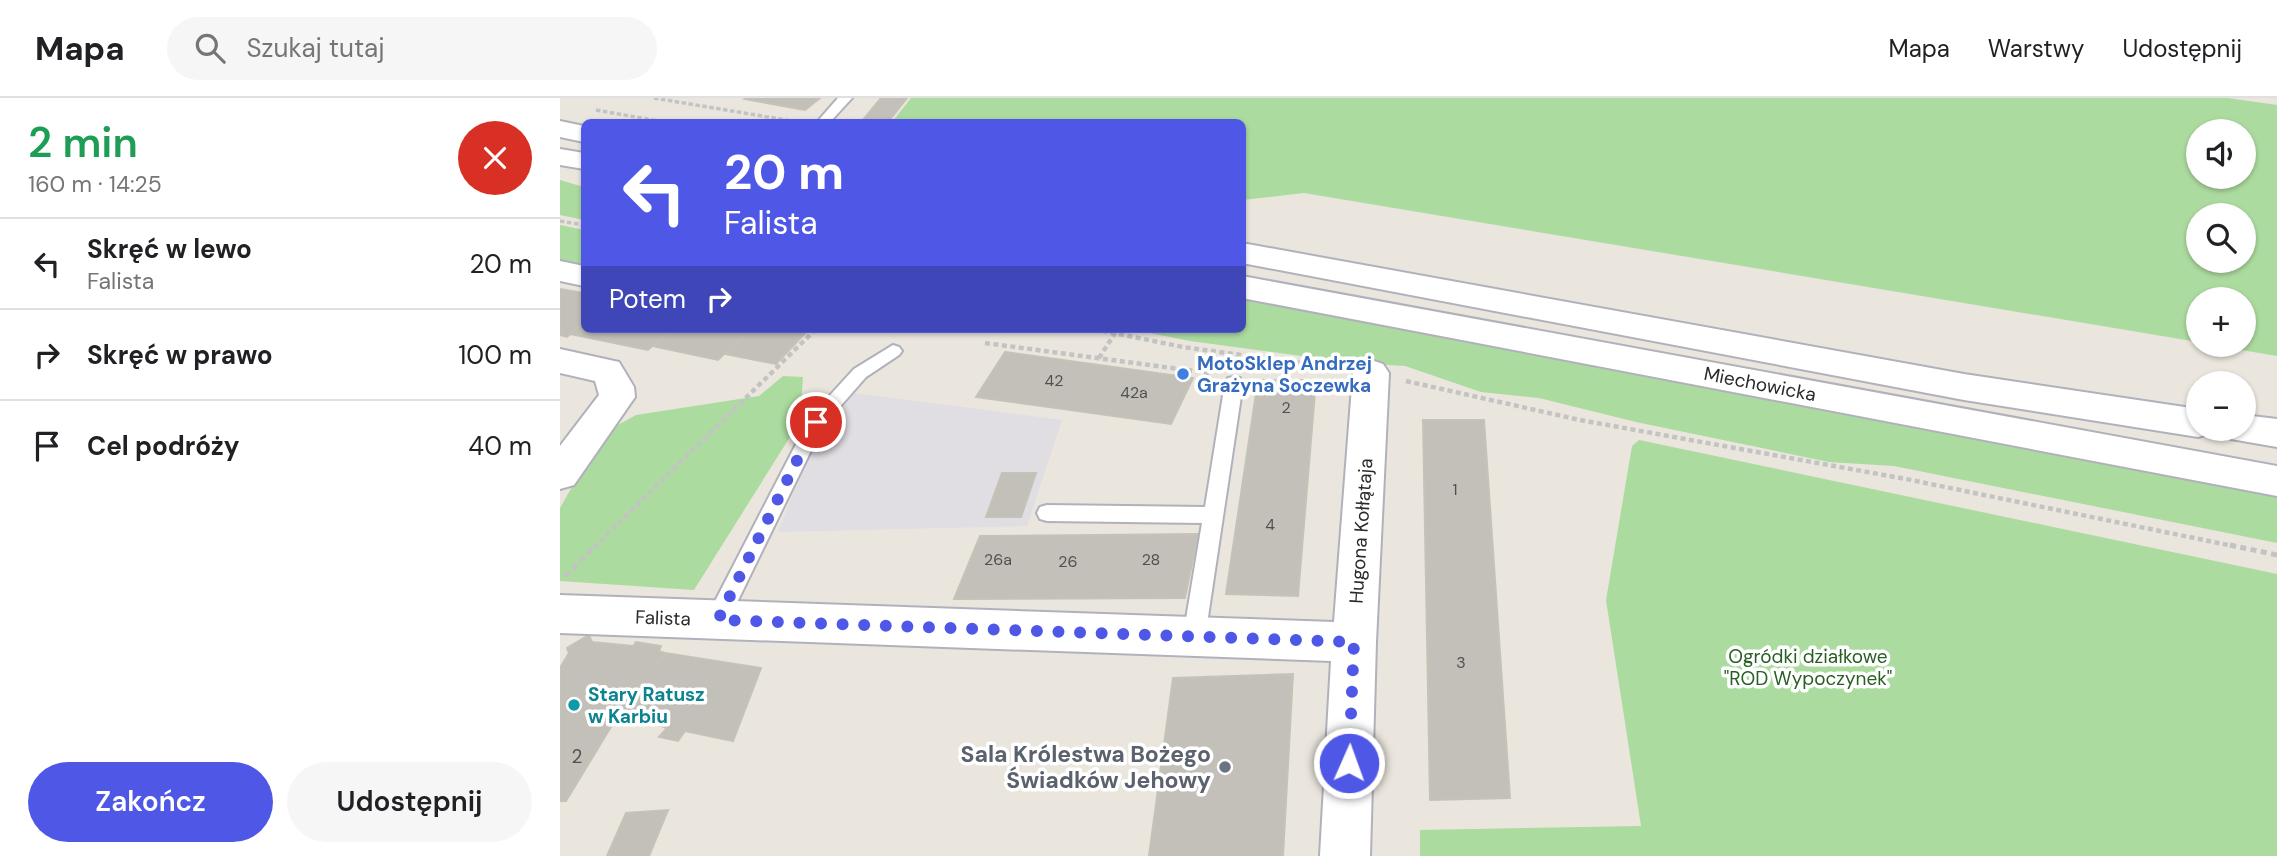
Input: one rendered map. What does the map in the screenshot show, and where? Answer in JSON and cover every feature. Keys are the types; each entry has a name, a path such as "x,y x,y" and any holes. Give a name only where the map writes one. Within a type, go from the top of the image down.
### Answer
{"main road":[{"path":"560,129 581,124"},
{"path":"560,157 581,161"},
{"name":"Miechowicka","path":"1246,254 1964,387 2186,421"},
{"path":"560,271 581,275"},
{"name":"Miechowicka","path":"1246,288 2277,481"},
{"path":"560,361 607,371 616,387 617,397 560,474"},
{"name":"Hugona Kołłątaja","path":"1345,856 1354,642 1371,373"},
{"path":"2256,430 2277,433"},
{"name":"Falista","path":"560,614 1354,642"}],"lane":[{"path":"826,119 845,98"},
{"path":"718,620 816,422 860,373 893,351"},
{"path":"1194,637 1234,383"},
{"path":"1048,513 1213,515"}],"path":[{"path":"654,98 780,119"},
{"path":"560,221 581,224"},
{"path":"560,581 812,333"},
{"path":"1099,358 1115,333"},
{"path":"985,343 1228,376 1234,383"},
{"path":"1696,441 1906,479 2277,555"}],"shaded area":[{"path":"854,393 1062,420 1027,526 778,532 811,449"}],"green space":[{"path":"911,98 2228,98 2277,105 2277,356 2256,352 2256,287 2186,287 2186,340 1304,193 1246,200 1246,119 894,119"},
{"path":"560,180 581,186 581,219 560,215"},
{"path":"560,225 581,229 581,268 560,265"},
{"path":"1246,298 2122,467 2277,493 2277,543 1894,466 1829,462 1636,422 1539,398 1481,392 1405,366 1354,363 1149,333 1246,333"},
{"path":"783,376 803,377 800,421 694,590 560,581 560,508 595,446 616,426 636,415 759,396"},
{"name":"Ogródki działkowe \"ROD Wypoczynek\"","path":"1639,440 2277,574 2277,856 1420,856 1420,830 1641,826 1606,600 1632,446"}],"building":[{"path":"820,98 805,110 745,99"},
{"path":"881,98 907,98 890,119 864,119"},
{"path":"560,289 581,292 581,325 567,337 560,335"},
{"path":"581,325 581,333 667,333 648,350 570,334"},
{"path":"667,333 746,333 718,360 652,346"},
{"path":"746,333 805,333 776,364 725,354"},
{"path":"1005,352 1193,378 1171,424 976,397"},
{"path":"1258,380 1316,380 1298,596 1226,594"},
{"path":"1423,420 1484,420 1510,798 1430,800"},
{"path":"1002,473 1036,473 1021,517 986,517"},
{"path":"1198,534 1185,598 954,599 980,536"},
{"path":"589,635 592,642 633,646 636,642 661,646 659,651 665,653 620,712 566,801 560,801 560,668 569,653 567,648"},
{"path":"665,653 761,668 733,741 685,731 678,741 659,737 667,728 620,712"},
{"name":"Sala Królestwa Bożego Świadków Jehowy","path":"1293,674 1283,856 1149,856 1173,678"},
{"path":"668,810 649,856 607,856 626,813"}],"place":[{"name":"MotoSklep Andrzej Grażyna Soczewka","path":"1183,374"},
{"name":"Stary Ratusz w Karbiu","path":"574,705"},
{"name":"Sala Królestwa Bożego Świadków Jehowy","path":"1225,767"}],"route":[{"path":"816,422 718,620 1354,642 1349,763"}]}
